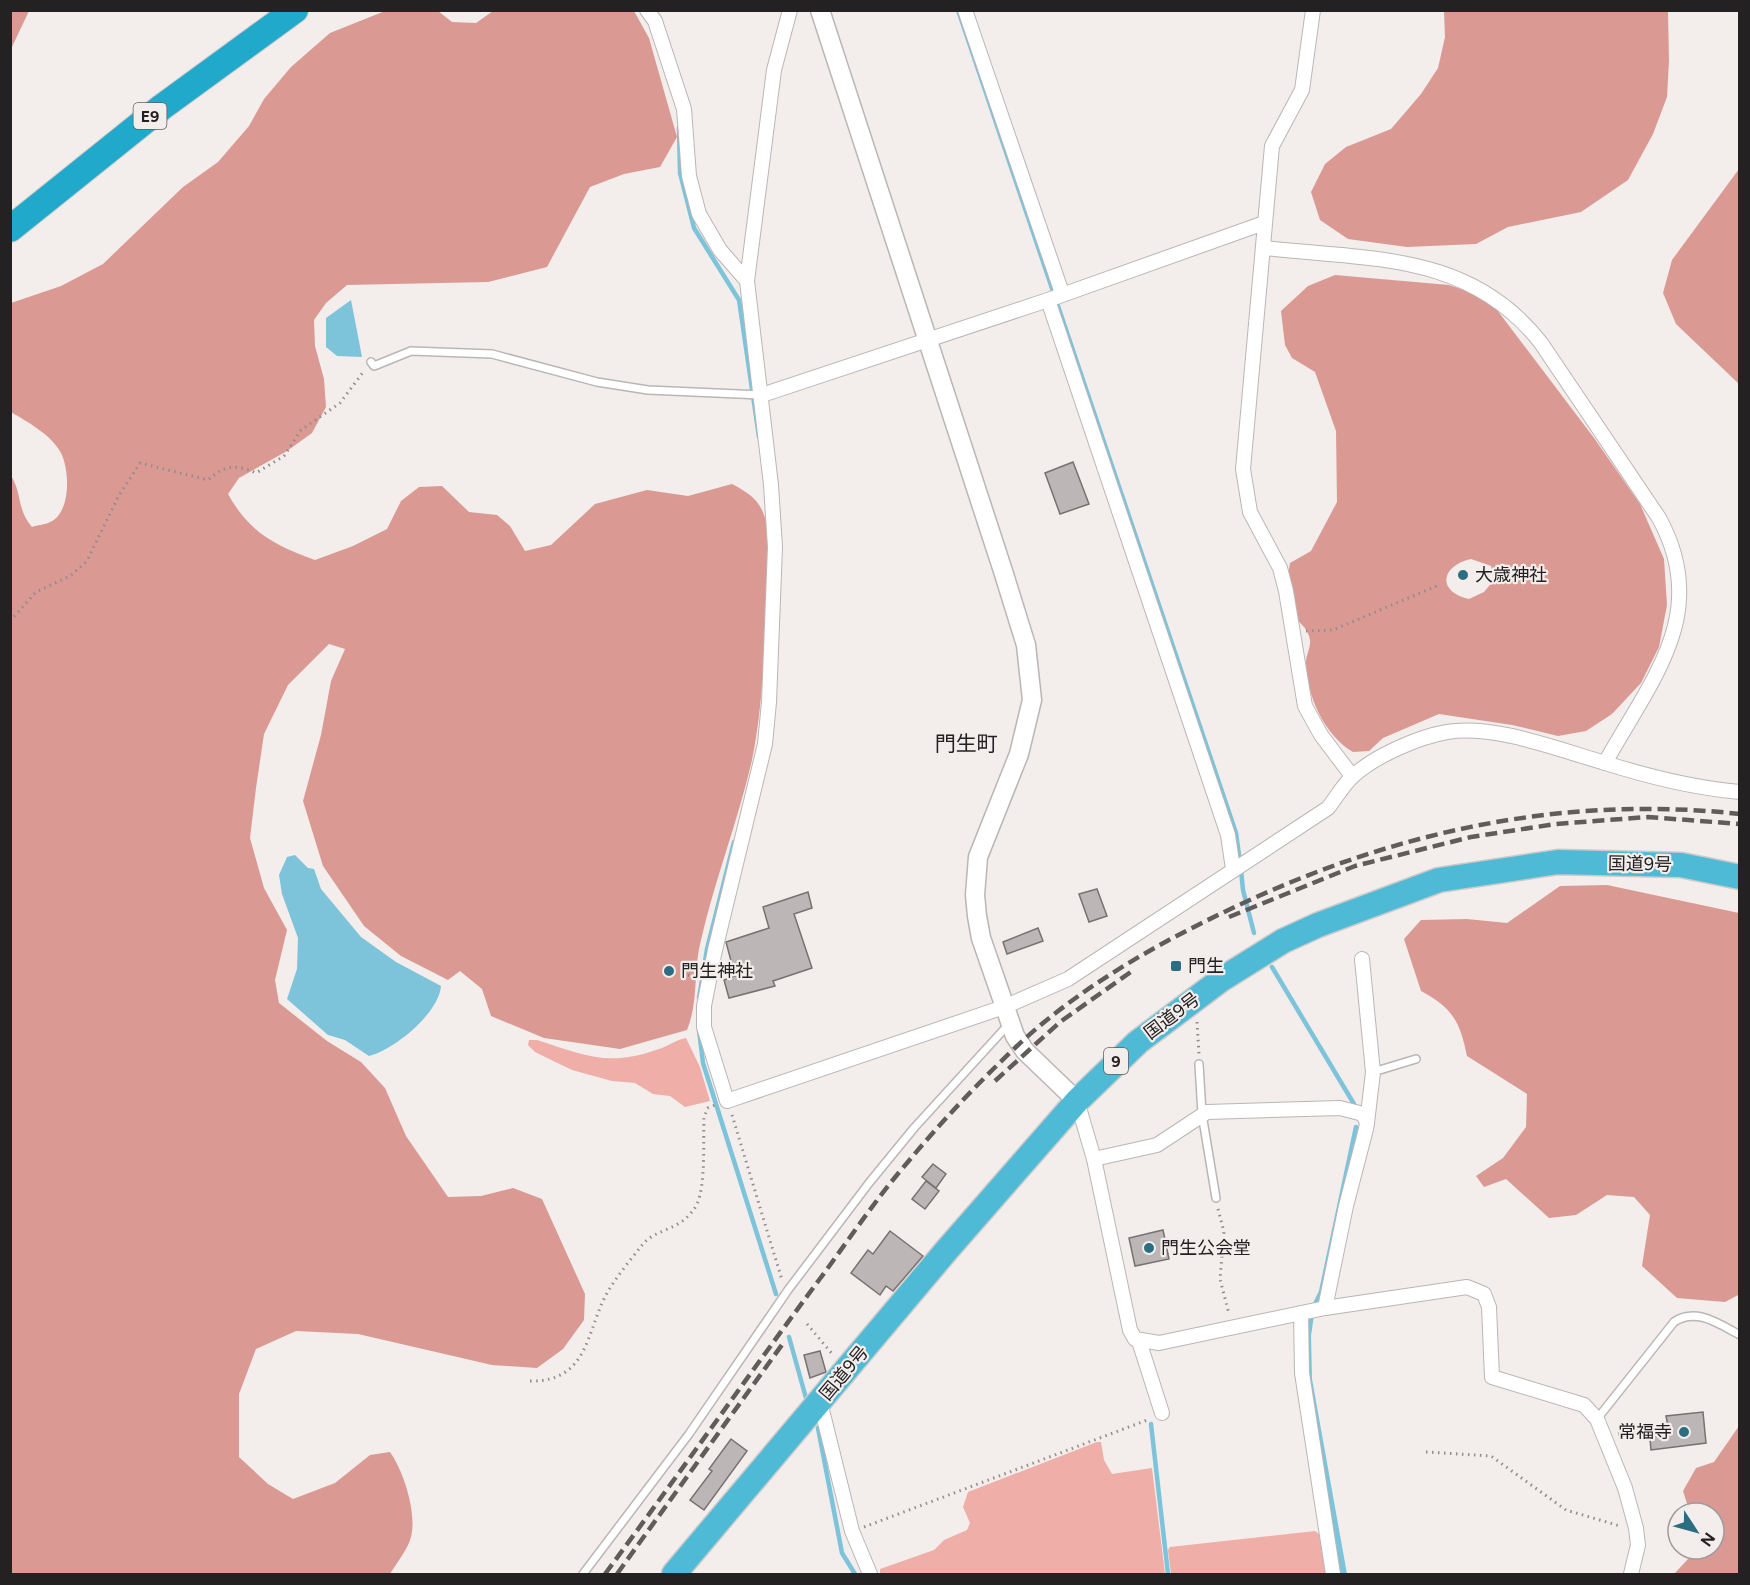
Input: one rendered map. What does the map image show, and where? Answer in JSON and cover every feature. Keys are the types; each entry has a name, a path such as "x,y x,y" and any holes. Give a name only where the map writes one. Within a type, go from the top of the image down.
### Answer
{"highway":[{"name":"E9","path":"10,229 162,107 296,10"},
{"name":"国道9号","path":"674,1575 1077,1101 1138,1042 1257,957 1318,925 1439,880 1558,862 1681,865 1740,877"}],"street":[{"path":"647,10 655,21 684,109 689,176 699,214 720,250 747,280"},
{"path":"790,10 774,70 747,280 757,396 775,547 769,702 765,744 715,950 704,1006 704,1027 727,1101 1007,1015 1085,970 1328,808 1352,776 1393,751 1448,731 1484,732 1548,746 1605,764 1710,790 1740,792"},
{"path":"820,10 1003,571 1030,665 1032,700 1027,731 985,835 975,875 975,895 981,938 1007,1015 1025,1051 1077,1101 1094,1159 1131,1330 1139,1341 1162,1413"},
{"path":"965,10 1062,293"},
{"path":"1313,10 1302,90 1272,146 1264,223 1265,248 1247,413 1245,490 1254,520 1280,568 1287,591 1305,706 1321,735 1352,776"},
{"path":"757,396 1048,300 1062,293 1264,223"},
{"path":"1265,248 1428,267 1467,282 1499,301 1528,326 1541,343 1659,518 1675,548 1678,562 1679,598 1676,625 1666,656 1605,764"},
{"path":"1048,300 1240,866"},
{"path":"1333,1575 1302,1373 1312,1311 1342,1226 1367,1123 1373,1072 1362,959"},
{"path":"1094,1159 1157,1145 1202,1114 1277,1108 1340,1108 1363,1114 1367,1123"},
{"path":"1139,1341 1159,1343 1312,1311 1467,1287 1484,1294 1489,1307 1492,1377 1584,1406 1597,1419 1625,1488 1636,1528 1636,1561 1631,1575"},
{"path":"820,1402 852,1531 870,1575"}],"lane":[{"path":"371,362 374,366 411,351 492,354 597,382 648,390 757,396"},
{"path":"584,1575 689,1434 788,1290 914,1128 987,1046 1007,1015"},
{"path":"1373,1072 1416,1059"},
{"path":"1199,1064 1202,1114 1216,1198"},
{"path":"1597,1419 1674,1322 1683,1316 1690,1314 1713,1321 1740,1335"}],"path":[{"path":"10,621 36,592 70,576 87,561 118,497 140,463 208,480 220,469 242,467 256,473 284,456 301,430 340,403 371,362"},
{"path":"1292,632 1333,630 1439,585"},
{"path":"1197,1020 1199,1064"},
{"path":"727,1101 788,1290"},
{"path":"530,1381 550,1382 569,1370 592,1336 607,1293 645,1242 671,1229 697,1203 701,1187 704,1117 708,1108 712,1106"},
{"path":"1216,1198 1224,1232 1220,1279 1232,1327"},
{"path":"807,1324 840,1362"},
{"path":"852,1531 1162,1413"},
{"path":"1604,1435 1661,1431"},
{"path":"1426,1452 1491,1456 1566,1510 1636,1528"}],"shaded area":[{"path":"10,11 29,11 11,49"},
{"path":"385,11 438,11 452,22 476,23 493,11 634,11 649,38 677,137 660,167 624,174 590,187 547,267 488,282 347,285 326,303 314,320 315,346 324,379 326,407 312,433 287,451 239,478 228,494 245,519 264,536 287,549 315,560 353,546 387,529 401,501 419,487 442,486 469,512 497,515 510,526 525,551 551,545 595,504 647,490 688,496 732,484 757,501 766,520 769,553 759,720 746,783 701,940 691,1019 687,1030 620,1049 544,1038 491,1016 482,989 460,971 448,980 401,956 364,926 323,866 303,801 321,735 331,681 345,649 329,644 288,685 264,734 256,788 250,838 264,888 287,930 275,980 279,1003 327,1041 361,1062 385,1088 406,1136 448,1197 481,1196 513,1188 542,1199 585,1294 584,1320 563,1349 537,1368 492,1365 358,1334 296,1331 256,1349 239,1394 239,1457 268,1484 293,1499 335,1483 370,1455 390,1452 400,1470 408,1493 412,1527 407,1546 390,1574 11,1574 10,474 17,488 24,514 32,527 48,523 57,517 65,501 67,480 64,461 57,446 38,429 11,412 11,303 61,286 103,264 183,187 218,162 249,126 264,99 291,67 330,33"},
{"path":"1444,11 1668,11 1667,97 1653,134 1628,180 1581,212 1508,227 1476,244 1407,247 1348,239 1320,220 1311,192 1325,164 1346,147 1391,129 1421,94 1438,68 1445,37"},
{"path":"1739,169 1739,384 1676,324 1663,293 1672,260"},
{"path":"1335,275 1449,285 1488,298 1594,438 1640,504 1664,559 1667,605 1659,647 1641,683 1612,714 1586,731 1558,736 1512,725 1439,714 1383,738 1369,751 1353,752 1334,736 1326,725 1309,688 1306,662 1309,636 1292,611 1288,590 1290,563 1311,551 1337,502 1336,431 1315,372 1292,358 1285,345 1281,311 1308,286","holes":["1471,559 1491,566 1494,580 1484,592 1469,599 1451,591 1447,585 1448,573 1461,562"]},
{"path":"1607,885 1739,913 1740,1294 1725,1302 1677,1298 1642,1266 1650,1215 1634,1197 1607,1195 1576,1215 1549,1218 1506,1179 1484,1187 1476,1176 1503,1158 1526,1127 1527,1094 1467,1056 1458,1025 1453,1017 1441,1004 1421,991 1404,939 1421,920 1467,919 1507,923 1560,886"},
{"path":"686,1038 700,1067 710,1101 685,1107 670,1096 653,1094 635,1083 612,1081 572,1070 535,1052 528,1045 529,1040 537,1040 596,1057 624,1058 656,1050"},
{"path":"1739,1426 1739,1574 1674,1574 1686,1561 1726,1561 1726,1501 1686,1501 1683,1491 1696,1468 1714,1462"},
{"path":"1101,1442 1104,1460 1112,1474 1152,1468 1165,1574 880,1574 880,1569 934,1550 944,1540 967,1530 970,1523 963,1507 968,1492"},
{"path":"1315,1531 1323,1537 1329,1574 1171,1574 1168,1550 1170,1547"}],"water":[{"path":"351,300 362,357 337,356 326,347 326,318"},
{"path":"295,855 308,868 314,869 321,889 361,937 396,962 441,986 432,1007 414,1029 391,1046 369,1056 345,1040 328,1035 287,999 297,969 298,938 282,894 279,875 287,857"},
{"path":"1314,1315 1311,1336 1312,1379 1347,1574 1338,1574 1306,1381 1306,1316"}],"building":[{"path":"1073,462 1089,504 1060,514 1045,473"},
{"path":"1097,889 1107,916 1089,922 1079,894"},
{"path":"808,892 812,908 794,914 812,968 773,981 775,986 729,998 724,980 735,976 726,942 769,928 763,907"},
{"path":"1038,928 1043,941 1007,954 1003,942"},
{"path":"933,1164 946,1174 936,1188 922,1177"},
{"path":"926,1181 939,1191 925,1209 912,1199"},
{"name":"門生公会堂","path":"1163,1230 1169,1259 1135,1266 1129,1238"},
{"path":"890,1231 923,1256 893,1291 886,1286 880,1295 851,1273 868,1250 873,1254"},
{"path":"820,1351 826,1372 810,1378 804,1355"},
{"name":"常福寺","path":"1703,1412 1706,1443 1651,1450 1649,1428 1668,1426 1666,1416"},
{"path":"731,1439 747,1451 704,1510 690,1500 712,1471 709,1469"}],"waterway":[{"path":"958,10 1236,833 1240,862"},
{"path":"679,128 680,173 694,228 739,300 759,437"},
{"path":"699,998 707,949 734,842"},
{"path":"1241,870 1243,890 1254,933"},
{"path":"1272,967 1354,1104"},
{"path":"699,1030 703,1063 776,1294"},
{"path":"1313,1308 1321,1292 1356,1127"},
{"path":"789,1337 806,1398"},
{"path":"1151,1424 1168,1574"},
{"path":"818,1428 842,1553 855,1574"}],"railway":[{"path":"605,1574 895,1177 960,1103 1017,1046 1058,1011 1103,979 1174,937 1262,894 1327,868 1394,846 1461,829 1529,817 1598,810 1669,809 1740,814"},
{"path":"1229,917 1355,866 1471,837 1556,824 1648,817 1740,824"},
{"path":"995,1081 1060,1022 1135,969"},
{"path":"617,1574 784,1342"}],"place":[{"name":"大歳神社","path":"1463,575"},
{"name":"門生","path":"1176,966"},
{"name":"門生神社","path":"669,971"},
{"name":"門生公会堂","path":"1149,1248"},
{"name":"常福寺","path":"1684,1432"}],"district":[{"name":"門生町","path":"966,744"}]}
